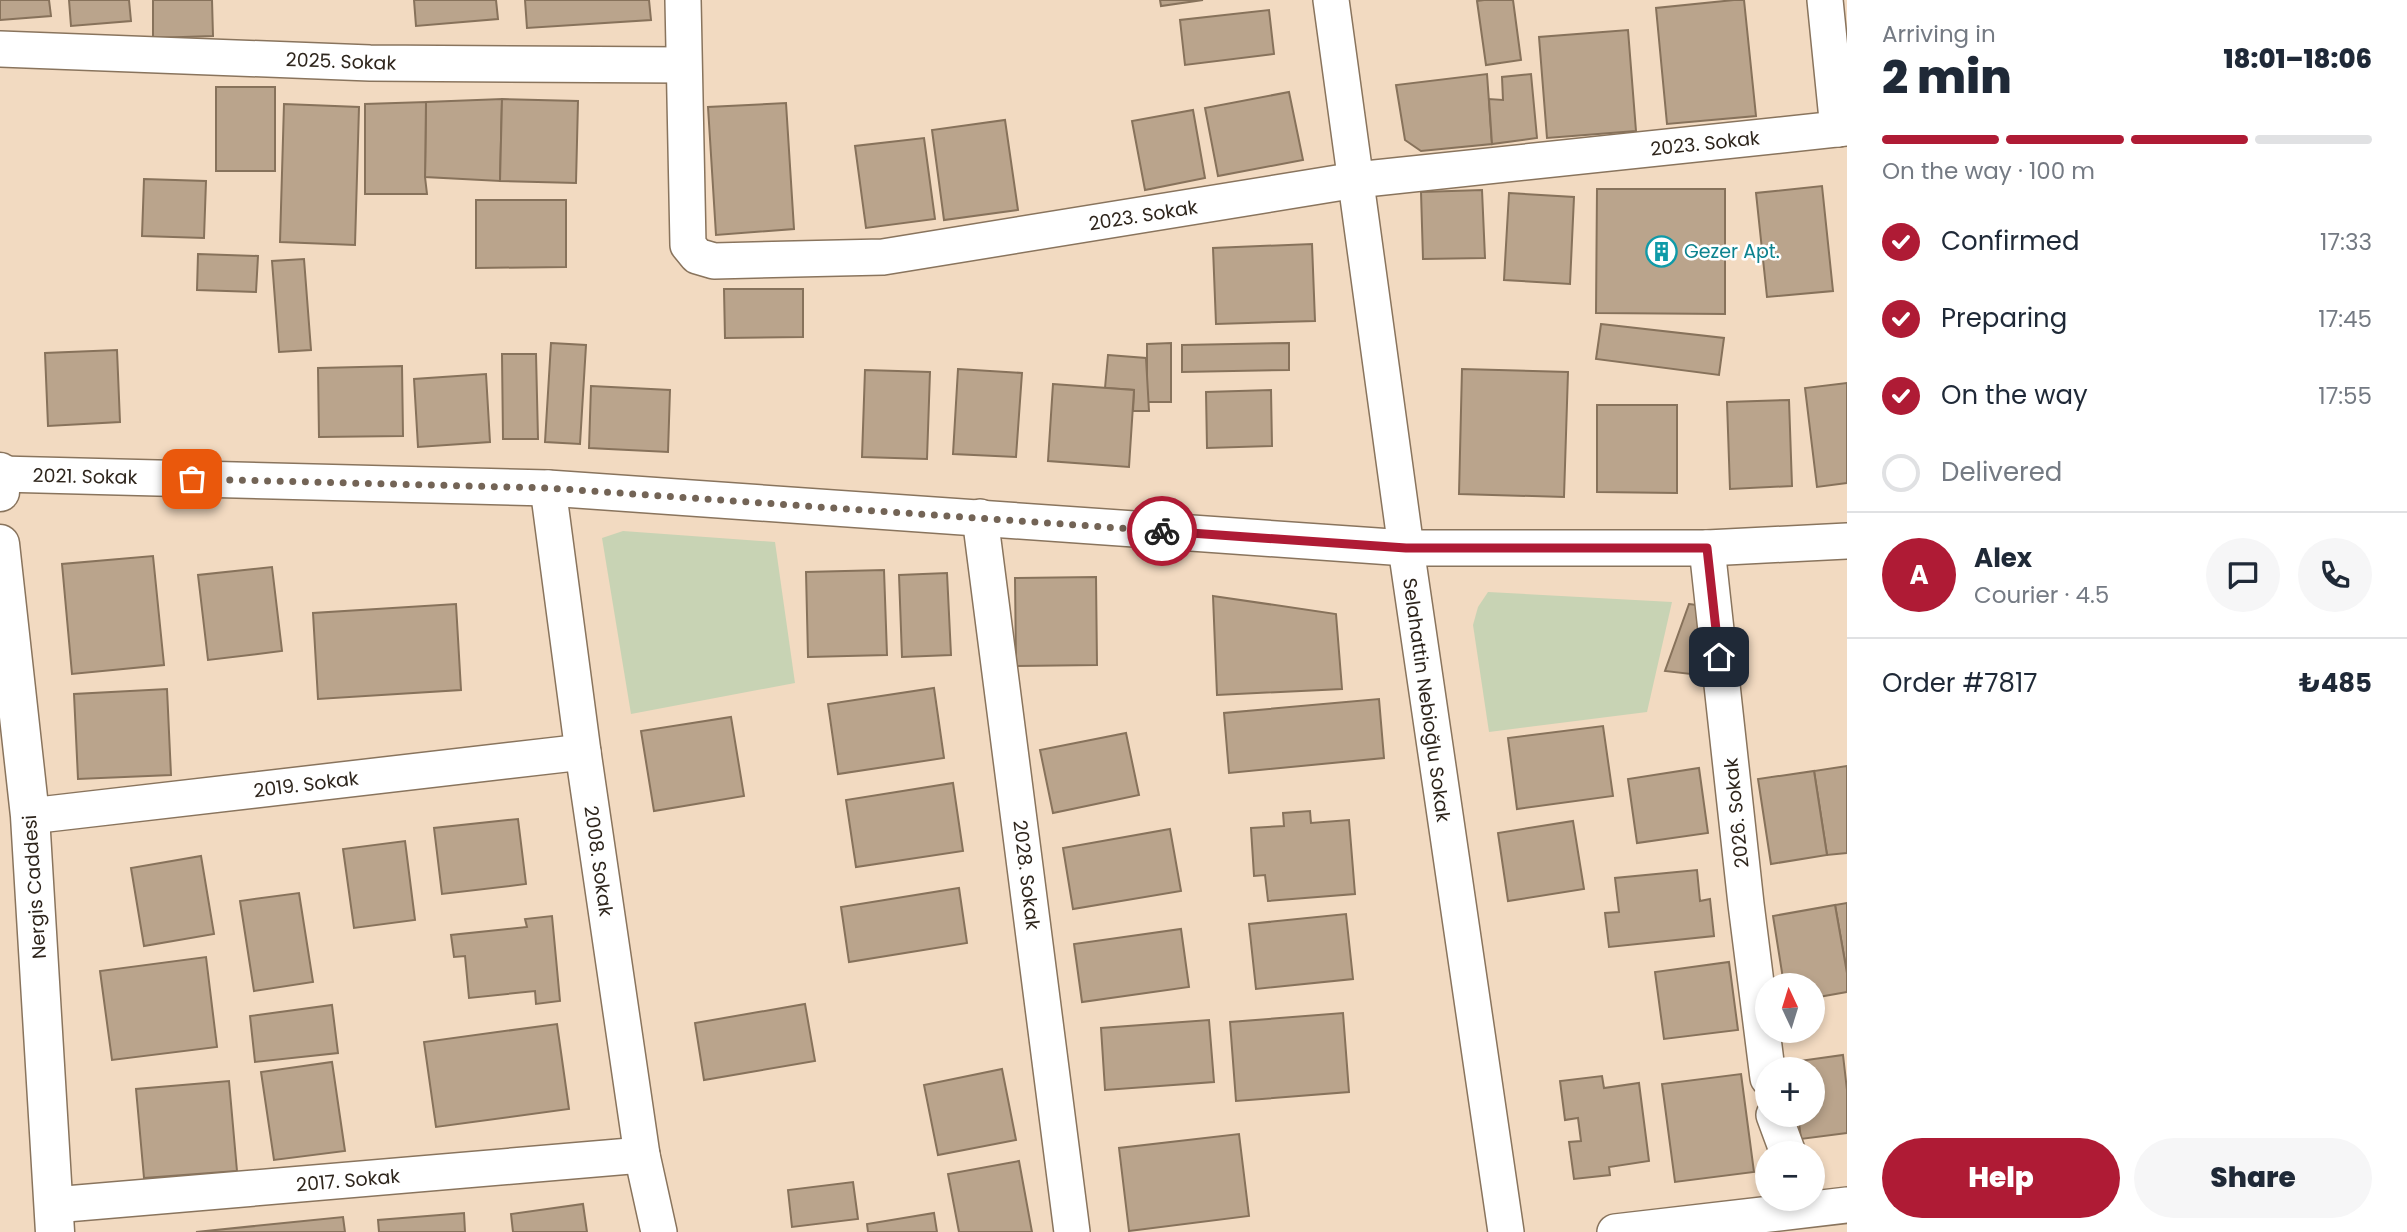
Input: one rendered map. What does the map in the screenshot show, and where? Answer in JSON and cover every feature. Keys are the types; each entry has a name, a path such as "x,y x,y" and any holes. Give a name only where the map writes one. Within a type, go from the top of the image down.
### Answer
{"main road":[{"path":"0,473 0,492"},
{"name":"Nergis Caddesi","path":"0,544 30,816 55,1219"}],"street":[{"name":"2023. Sokak","path":"683,0 688,245 697,256 714,261 883,257 1356,180 1843,129"},
{"name":"Selahattin Nebioğlu Sokak","path":"1331,0 1406,548 1506,1232"},
{"path":"1825,0 1843,129"},
{"name":"2025. Sokak","path":"0,49 370,63 683,65"},
{"name":"2021. Sokak","path":"0,473 548,488 1406,548 1707,548 1847,541"},
{"name":"2008. Sokak","path":"548,488 583,752 642,1155 659,1232"},
{"name":"2028. Sokak","path":"980,517 1072,1232"},
{"name":"2026. Sokak","path":"1707,548 1765,1057"},
{"name":"2019. Sokak","path":"30,816 583,752"},
{"name":"2017. Sokak","path":"55,1219 642,1155"},
{"path":"1615,1232 1834,1206"}],"green space":[{"path":"623,531 775,542 795,683 631,714 602,538"},
{"path":"1488,592 1672,602 1647,712 1489,732 1473,625 1478,607"}],"building":[{"path":"0,0 49,0 51,16 0,20"},
{"path":"69,0 129,0 131,21 71,26"},
{"path":"153,0 212,0 213,36 153,38"},
{"path":"414,0 496,0 498,19 416,26"},
{"path":"525,0 649,0 651,20 527,28"},
{"path":"1160,0 1203,0 1161,6"},
{"path":"1513,0 1521,60 1486,65 1477,1"},
{"path":"1744,0 1756,116 1667,124 1656,8"},
{"path":"1269,10 1274,54 1185,65 1180,20"},
{"path":"1628,30 1636,131 1547,138 1539,37"},
{"path":"1487,74 1492,144 1421,151 1405,140 1396,85"},
{"path":"1531,74 1537,138 1492,144 1489,99 1503,100 1502,77"},
{"path":"216,87 275,87 275,171 216,171"},
{"path":"1289,92 1303,160 1218,176 1205,108"},
{"path":"502,99 500,181 425,177 426,102"},
{"path":"502,99 578,101 576,183 500,181"},
{"path":"426,102 427,194 365,194 365,104"},
{"path":"786,103 794,229 716,235 708,107"},
{"path":"284,104 359,107 355,245 280,242"},
{"path":"1193,110 1205,178 1145,190 1132,121"},
{"path":"1005,120 1018,210 944,220 932,130"},
{"path":"924,138 935,219 866,228 855,146"},
{"path":"144,179 206,181 204,238 142,236"},
{"path":"1822,186 1833,291 1767,297 1756,193"},
{"name":"Gezer Apt.","path":"1597,189 1725,189 1725,314 1596,313"},
{"path":"1482,190 1485,258 1423,259 1421,192"},
{"path":"1509,193 1574,197 1570,284 1504,280"},
{"path":"476,200 566,200 566,267 476,268"},
{"path":"1312,244 1315,321 1216,324 1213,248"},
{"path":"198,254 258,256 256,292 197,290"},
{"path":"304,259 311,350 279,352 272,261"},
{"path":"724,289 803,289 803,337 725,338"},
{"path":"1601,324 1724,338 1719,375 1596,359"},
{"path":"551,343 586,345 580,444 545,442"},
{"path":"1171,343 1171,402 1147,402 1147,344"},
{"path":"1289,343 1289,370 1182,372 1182,345"},
{"path":"117,350 120,422 48,426 45,353"},
{"path":"502,354 536,354 538,439 503,439"},
{"path":"1108,355 1146,358 1149,411 1133,411 1134,390 1105,388"},
{"path":"402,366 403,436 319,437 318,368"},
{"path":"958,369 1022,373 1016,457 953,454"},
{"path":"1462,369 1568,372 1564,497 1459,494"},
{"path":"865,370 930,372 927,459 862,457"},
{"path":"486,374 490,442 418,447 414,379"},
{"path":"1847,383 1847,483 1817,487 1805,388"},
{"path":"1053,384 1134,390 1129,467 1048,461"},
{"path":"591,386 670,390 668,452 589,448"},
{"path":"1271,390 1272,446 1207,448 1206,392"},
{"path":"1789,400 1792,486 1730,489 1727,402"},
{"path":"1597,405 1677,405 1677,493 1597,492"},
{"path":"153,556 164,665 72,674 62,564"},
{"path":"272,567 282,651 208,660 198,575"},
{"path":"884,570 887,655 808,657 806,572"},
{"path":"947,573 951,655 902,657 899,575"},
{"path":"1096,577 1097,665 1016,666 1015,578"},
{"path":"1213,596 1336,614 1342,689 1217,695"},
{"path":"456,604 461,690 318,699 313,613"},
{"path":"1689,604 1705,606 1699,675 1665,671"},
{"path":"934,688 944,758 838,774 828,704"},
{"path":"167,689 171,775 78,779 74,694"},
{"path":"1379,699 1384,758 1229,773 1224,713"},
{"path":"731,717 744,796 654,811 641,731"},
{"path":"1603,726 1613,796 1517,809 1508,738"},
{"path":"1126,733 1139,795 1053,813 1040,750"},
{"path":"1847,766 1847,853 1827,855 1814,771"},
{"path":"1699,768 1708,833 1637,843 1628,779"},
{"path":"1814,771 1827,855 1771,864 1758,779"},
{"path":"953,783 963,851 856,867 846,800"},
{"path":"1310,811 1311,823 1349,820 1355,894 1268,901 1265,875 1254,876 1251,828 1284,826 1283,813"},
{"path":"518,819 526,884 442,894 434,828"},
{"path":"1573,821 1584,889 1508,901 1498,833"},
{"path":"1170,829 1181,891 1073,909 1063,848"},
{"path":"405,841 415,920 354,928 343,849"},
{"path":"201,856 214,934 144,946 131,868"},
{"path":"1697,870 1700,901 1710,899 1714,936 1609,947 1605,913 1619,912 1615,878"},
{"path":"959,888 967,943 849,962 841,907"},
{"path":"299,893 313,982 254,991 240,901"},
{"path":"1847,903 1847,973 1835,905"},
{"path":"1835,905 1847,973 1847,992 1825,996 1825,973 1782,973 1773,916"},
{"path":"1346,914 1353,979 1256,989 1249,924"},
{"path":"552,916 560,1001 536,1004 535,991 469,998 465,956 454,957 451,935 527,927 525,919"},
{"path":"1181,929 1189,987 1082,1002 1074,944"},
{"path":"206,957 217,1047 112,1060 100,971"},
{"path":"1729,962 1738,1030 1664,1039 1655,972"},
{"path":"805,1004 815,1061 704,1080 695,1023"},
{"path":"332,1005 338,1053 255,1062 250,1016"},
{"path":"1343,1013 1349,1092 1236,1101 1230,1022"},
{"path":"1209,1020 1214,1082 1105,1090 1101,1028"},
{"path":"557,1024 569,1109 436,1127 424,1042"},
{"path":"1843,1055 1847,1090 1847,1133 1801,1139 1800,1127 1825,1127 1825,1057"},
{"path":"332,1062 345,1151 274,1160 261,1072"},
{"path":"1002,1069 1016,1140 938,1155 924,1085"},
{"path":"1741,1074 1754,1172 1675,1182 1662,1084"},
{"path":"1602,1076 1604,1088 1639,1083 1649,1161 1609,1167 1610,1175 1574,1179 1569,1142 1581,1141 1578,1118 1565,1120 1560,1081"},
{"path":"229,1081 237,1171 144,1178 136,1089"},
{"path":"1239,1134 1249,1216 1129,1231 1119,1148"},
{"path":"1019,1161 1032,1232 959,1232 948,1174"},
{"path":"853,1182 858,1219 792,1227 788,1190"},
{"path":"583,1204 587,1232 513,1232 511,1214"},
{"path":"464,1213 465,1232 379,1232 378,1220"},
{"path":"934,1213 937,1232 868,1232 867,1224"},
{"path":"343,1217 345,1232 196,1232"}],"way so far":[{"path":"192,479 548,488 1162,531"}],"place":[{"name":"Gezer Apt.","path":"1661,251"}],"route":[{"path":"1162,531 1406,548 1707,548 1719,657"}]}
